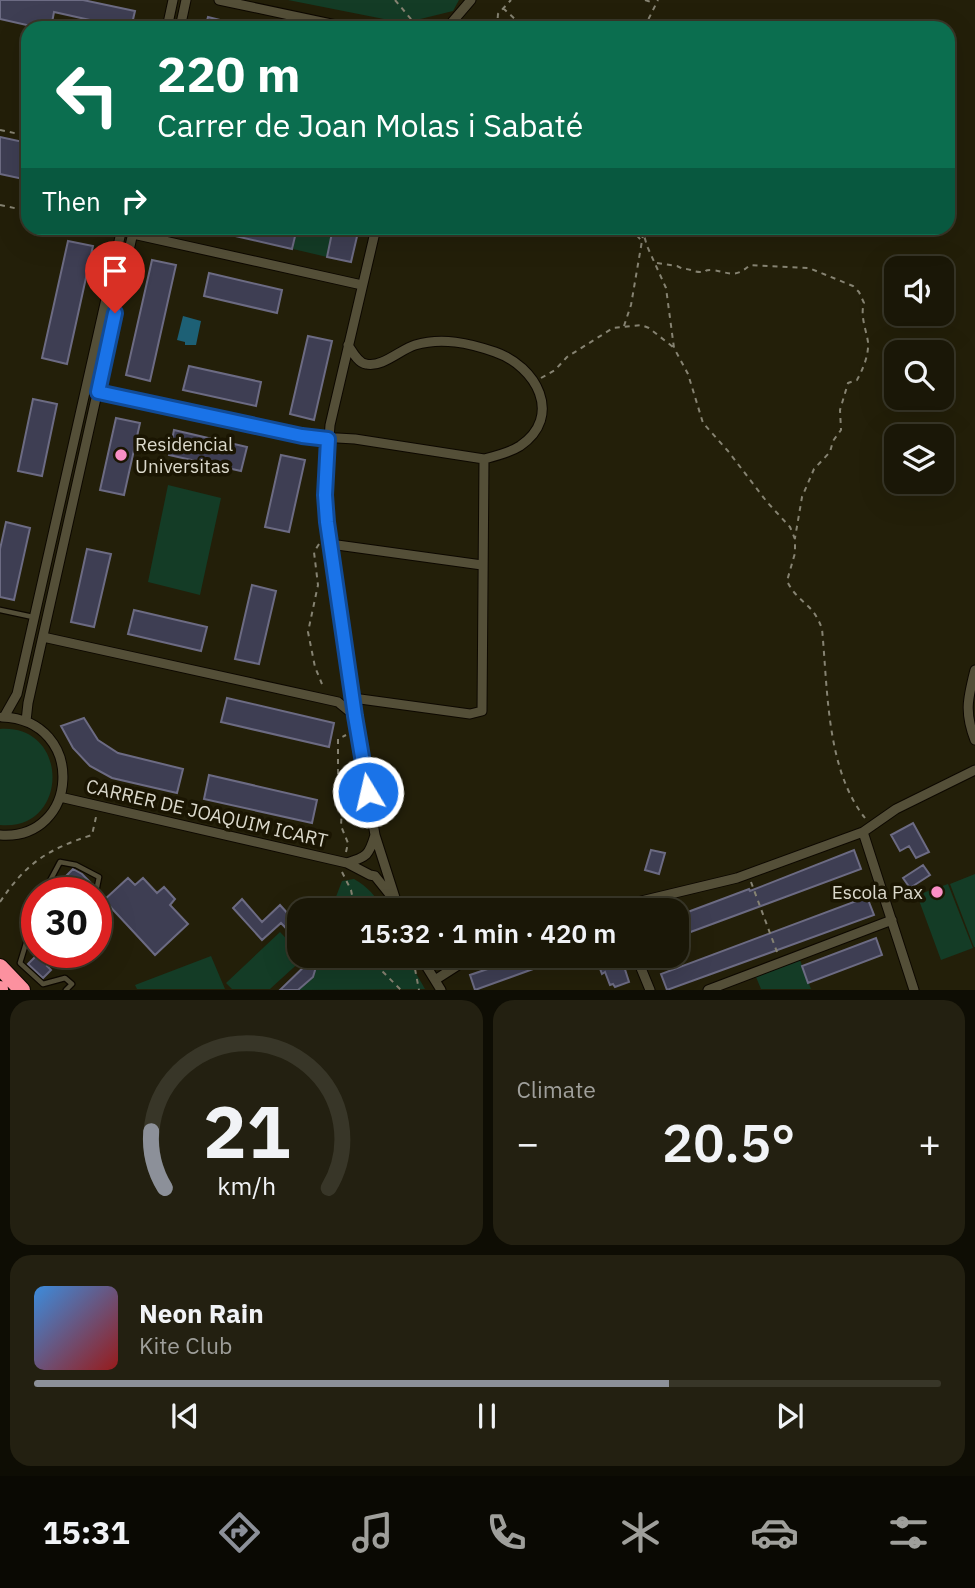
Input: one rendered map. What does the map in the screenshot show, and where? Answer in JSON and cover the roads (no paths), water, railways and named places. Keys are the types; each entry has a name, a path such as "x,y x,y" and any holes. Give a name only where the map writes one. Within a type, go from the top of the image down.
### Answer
{"highway":[{"path":"0,967 22,989"}],"street":[{"path":"168,21 173,0"},
{"path":"182,21 186,0"},
{"path":"219,0 316,21"},
{"path":"453,21 471,0"},
{"path":"0,842 4,835 20,834 40,824 56,807 60,797 64,771 56,746 48,735 26,721 2,717 17,694 120,235"},
{"path":"26,721 132,235"},
{"path":"150,235 362,285"},
{"path":"374,235 328,439 325,495 355,716 375,835 394,898"},
{"path":"98,392 302,436 355,439 484,458 499,455 521,445 536,428 543,405 541,393 534,381 510,359 465,343 426,342 367,365 360,361 348,345"},
{"path":"353,698 470,714 482,711 484,458"},
{"path":"330,544 482,565"},
{"path":"43,637 338,702 355,716"},
{"path":"975,670 967,706 968,721 975,740"},
{"path":"655,898 748,874 863,832 896,809 975,771"},
{"name":"CARRER DE JOAQUIM ICART","path":"60,797 347,863 363,870"},
{"path":"863,832 914,989"},
{"path":"375,835 363,870 375,876 393,898"},
{"path":"366,855 376,853 382,856"},
{"name":"CARRER DE JOAQUIM ICART","path":"347,863 366,855"},
{"path":"375,876 384,869"},
{"path":"708,989 892,920"},
{"path":"428,968 441,989"},
{"path":"435,980 454,968"},
{"path":"641,968 650,989"}],"lane":[{"path":"0,610 34,618"},
{"path":"52,877 60,862 84,868 99,877"},
{"path":"26,968 43,984 65,978 72,984 65,989"}],"water":[{"path":"183,316 201,321 196,345 185,345 185,342 177,340"}],"place":[{"name":"Residencial Universitas","path":"121,455"},
{"name":"Escola Pax","path":"937,892"}]}
